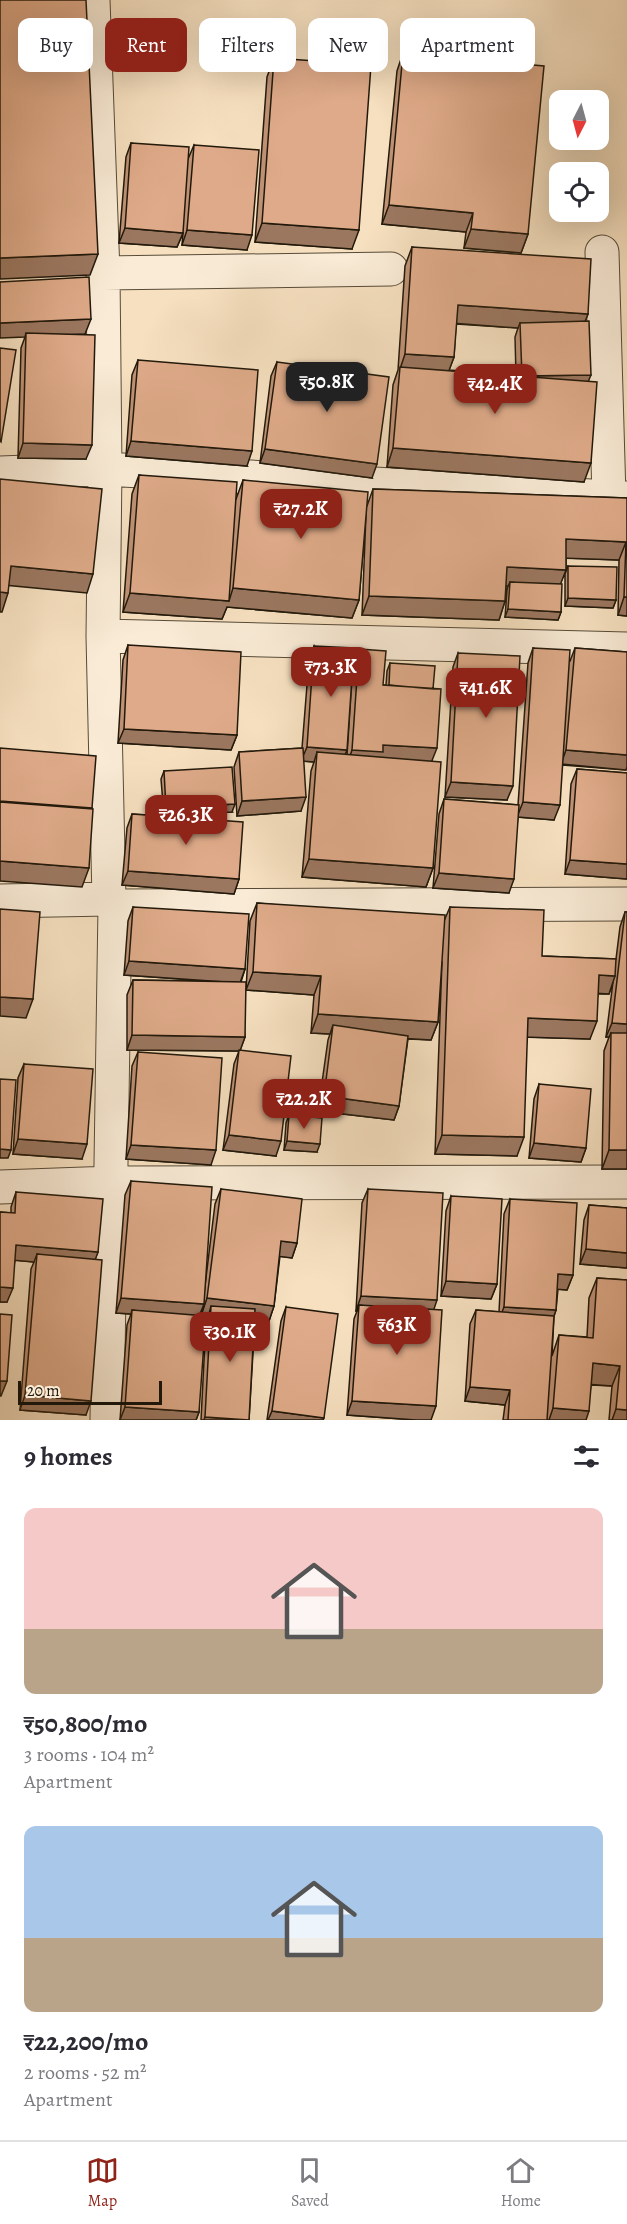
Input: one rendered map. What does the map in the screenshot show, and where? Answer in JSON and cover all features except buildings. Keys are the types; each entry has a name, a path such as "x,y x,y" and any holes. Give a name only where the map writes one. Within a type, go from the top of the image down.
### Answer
{"street":[{"path":"93,0 103,273 105,469 103,636 112,903 112,1183 107,1420"},
{"path":"0,473 105,469 618,498 602,252"},
{"path":"103,273 391,269"},
{"path":"103,636 627,649"},
{"path":"0,901 627,904"},
{"path":"0,1187 112,1183 627,1182"}]}
